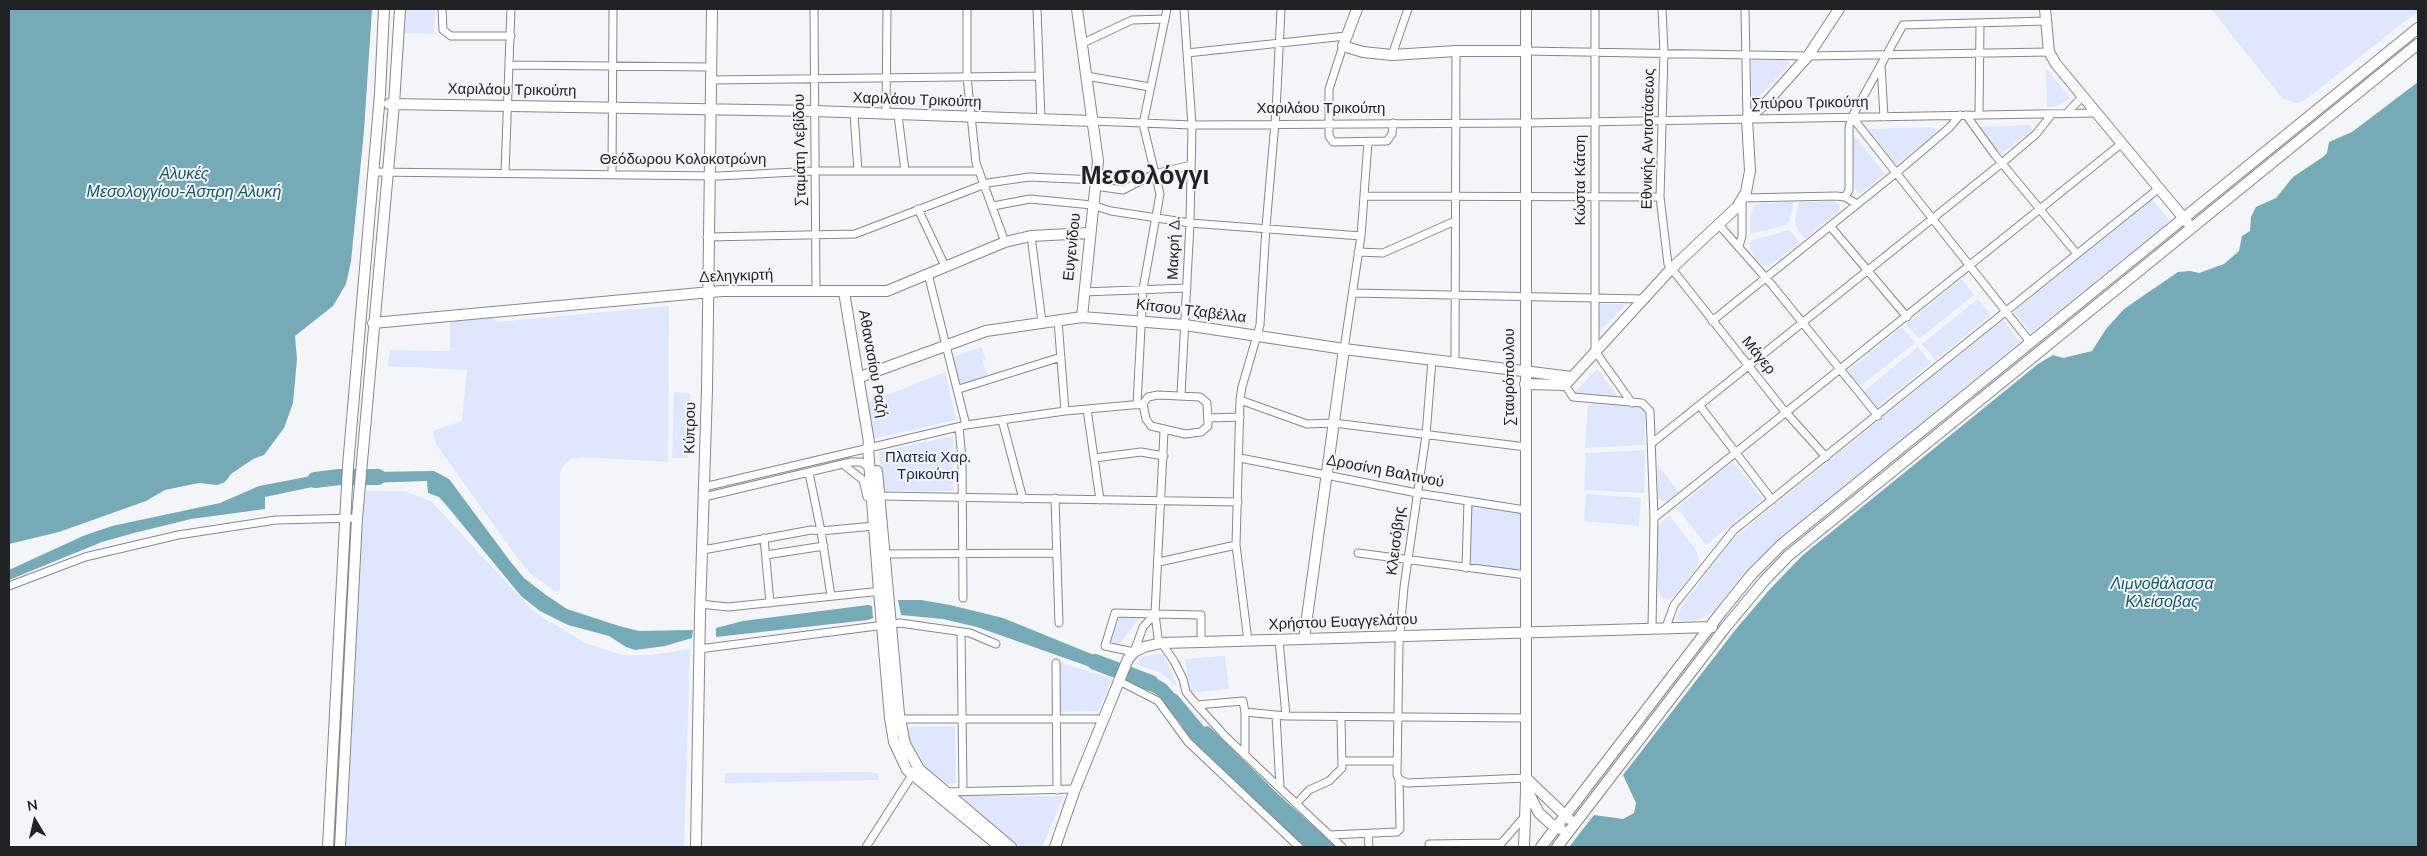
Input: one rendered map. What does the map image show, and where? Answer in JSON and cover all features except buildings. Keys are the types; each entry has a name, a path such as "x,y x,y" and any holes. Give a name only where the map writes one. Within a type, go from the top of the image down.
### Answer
{"street":[{"path":"328,847 348,466 379,104 384,9"},
{"path":"340,847 357,518 394,104 400,9"},
{"path":"442,9 442,30 451,36 511,36"},
{"path":"505,173 507,106 511,66 511,9"},
{"path":"612,9 612,174"},
{"name":"Κύπρου","path":"696,847 712,9"},
{"name":"Σταμάτη Λεβίδου","path":"814,9 816,292"},
{"path":"886,115 887,9"},
{"path":"967,9 967,77 970,117 979,171 994,206 1005,242"},
{"path":"1037,9 1041,120"},
{"name":"Ευγενίδου","path":"1077,9 1098,161 1089,233 1082,317"},
{"path":"704,492 870,445 1002,420 1065,411 1140,405 1153,396 1181,394 1198,396 1208,406 1208,426 1200,432 1185,434 1164,431 1148,423 1140,405 1142,289 1160,194 1143,124 1167,9"},
{"name":"Μακρή Δ.","path":"1181,394 1186,325 1192,125 1184,9"},
{"path":"1248,640 1236,545 1240,458 1240,400 1258,335 1276,124 1281,9"},
{"path":"1357,9 1344,41 1329,90 1329,136 1333,142 1387,141 1392,134 1393,123"},
{"path":"1392,55 1408,9"},
{"name":"Σταυρόπουλου","path":"1524,847 1527,718 1524,197 1526,9"},
{"name":"Κώστα Κάτση","path":"1594,9 1595,351"},
{"name":"Εθνικής Αντιστάσεως","path":"1662,9 1664,52 1660,197 1662,227 1671,269"},
{"path":"1739,246 1742,236 1743,199 1750,171 1745,9"},
{"path":"1747,119 1766,103 1808,56 1839,9"},
{"path":"2045,9 2050,52 2056,64 2158,190 2192,228"},
{"path":"1081,44 1132,20 1165,19"},
{"path":"1846,197 1849,190 1849,127 1852,117 1903,25 2046,21"},
{"path":"1979,115 1980,23"},
{"path":"1541,847 1709,627 1766,560 1848,489 2418,28"},
{"path":"1187,53 1280,43 1344,41 1375,55 1456,51 1664,52 1808,56 2050,52"},
{"path":"1557,847 1725,628 1759,586 1788,556 2418,44"},
{"path":"1455,363 1454,123 1456,51"},
{"path":"1880,64 1884,117"},
{"path":"511,66 710,67"},
{"path":"710,80 1039,76"},
{"path":"1086,76 1150,87"},
{"path":"2067,113 2082,97"},
{"name":"Χαριλάου Τρικούπη","path":"379,104 814,111 854,114 1192,125 1525,123"},
{"name":"Σπύρου Τρικούπη","path":"1525,123 2095,113"},
{"path":"854,114 858,171"},
{"path":"1652,443 2002,163 2036,134 2052,114"},
{"path":"898,115 905,171"},
{"path":"1712,321 1896,173 1963,115 2077,254"},
{"path":"1852,117 2030,342"},
{"path":"1304,639 1361,236 1368,142"},
{"path":"1654,518 2121,144"},
{"path":"707,237 855,234 984,184 1029,177 1095,183 1122,190 1154,174 1191,165"},
{"name":"Θεόδωρου Κολοκοτρώνη","path":"373,172 708,175 858,171 979,171"},
{"path":"1666,628 1674,605 1720,544 1738,526 1878,416 2005,311 2158,190"},
{"path":"1525,384 1568,381 1642,299 1671,269 1720,226 1743,199 1822,195 1846,197 1857,204"},
{"path":"1364,196 1660,197"},
{"path":"994,206 1025,199 1092,205 1111,211 1190,223 1266,227 1361,236"},
{"path":"918,209 945,266"},
{"path":"1358,252 1383,253 1454,221"},
{"path":"1720,226 1766,278 1878,416"},
{"path":"1830,226 1907,317"},
{"name":"Δεληγκιρτή","path":"374,323 658,295 891,290 1005,242 1031,236 1089,233"},
{"path":"1031,236 1042,322"},
{"name":"Μάγερ","path":"1671,269 1786,413 1826,457"},
{"path":"928,274 959,389 963,426 963,598"},
{"path":"2102,284 2111,294"},
{"path":"1084,292 1187,288"},
{"name":"Αθανασίου Ραζή","path":"844,292 860,377 870,445"},
{"path":"1353,293 1595,300 1642,299"},
{"name":"Κίτσου Τζαβέλλα","path":"860,377 947,344 991,330 1082,317 1186,325 1344,349 1525,372 1568,381"},
{"path":"1058,321 1065,411"},
{"path":"1595,351 1632,403"},
{"path":"959,389 1061,357"},
{"name":"Κλεισόβης","path":"1368,834 1397,832 1400,829 1397,761 1400,636 1416,493 1426,435 1432,360"},
{"path":"1568,381 1573,397 1644,404 1649,409 1654,518 1652,628"},
{"path":"1240,400 1300,422 1325,425 1334,423 1526,447"},
{"path":"1700,406 1772,500"},
{"path":"1087,409 1100,500"},
{"path":"1209,418 1240,417"},
{"path":"1002,420 1023,499"},
{"path":"1164,431 1155,614 1156,632 1161,644 1174,661 1183,679 1186,692 1197,705 1245,755 1342,847"},
{"path":"870,445 872,526"},
{"path":"870,445 880,496 884,554 883,591"},
{"path":"1094,458 1141,452 1164,456"},
{"name":"Δροσίνη Βαλτινού","path":"1240,458 1416,493 1525,510"},
{"path":"704,492 858,462 870,468"},
{"path":"844,465 863,480 868,497 900,719 905,744 915,771 945,792 1011,847"},
{"path":"809,473 822,531 831,596"},
{"path":"1848,489 1856,499"},
{"path":"880,496 1238,502"},
{"path":"1056,498 1058,623"},
{"path":"1466,568 1468,501"},
{"path":"9,586 85,556 156,539 251,523 357,518"},
{"path":"703,550 810,530 822,531 872,526"},
{"path":"764,538 770,603"},
{"path":"1159,562 1236,545"},
{"path":"766,555 824,546"},
{"path":"884,554 1056,553"},
{"path":"1358,553 1526,576"},
{"path":"700,604 728,606 883,591"},
{"path":"1131,656 1105,646 1115,613 1200,615 1201,642"},
{"path":"1055,847 1075,789 1119,681 1143,627 1155,614"},
{"path":"699,649 887,625 908,624 961,632 996,644"},
{"path":"887,625 891,731 899,756 1000,847"},
{"name":"Χρήστου Ευαγγελάτου","path":"1131,656 1161,644 1201,642 1527,631 1725,628"},
{"path":"961,632 963,790"},
{"path":"1279,640 1286,716"},
{"path":"1056,663 1057,790"},
{"path":"1119,681 1158,702 1188,742 1299,847"},
{"path":"1197,705 1243,702 1245,712 1245,755"},
{"path":"1245,712 1286,716 1527,718"},
{"path":"1276,715 1280,787"},
{"path":"1297,803 1309,790 1338,774 1343,761 1341,717"},
{"path":"900,719 1104,719"},
{"path":"1343,761 1397,761"},
{"path":"866,847 915,771"},
{"path":"1399,779 1414,783 1526,783 1566,815 1571,829"},
{"path":"1526,783 1539,813 1556,827 1571,829"},
{"path":"945,792 963,790 1075,789"},
{"path":"1429,844 1500,845 1525,816"},
{"path":"1330,835 1368,834 1369,847"}],"green space":[{"path":"404,9 435,9 434,34 403,33"},
{"path":"2211,9 2418,9 2418,11 2305,100 2297,103 2283,99"},
{"path":"1751,60 1786,60 1790,63 1757,99 1752,96"},
{"path":"2046,70 2048,70 2070,98 2055,107 2047,107"},
{"path":"2031,125 2032,130 1999,155 1980,129 1981,127"},
{"path":"1931,127 1936,129 1935,134 1897,164 1894,163 1867,129"},
{"path":"1852,133 1885,174 1861,193 1857,193 1855,188"},
{"path":"2152,199 2170,221 2031,333 2014,312"},
{"path":"1833,201 1840,205 1839,211 1805,239 1797,228 1795,221 1799,202"},
{"path":"1794,202 1790,220 1786,225 1750,234 1751,213 1754,206 1761,203"},
{"path":"1788,230 1800,243 1770,265 1763,265 1756,261 1751,251 1750,241"},
{"path":"1962,279 1974,295 1919,339 1906,324"},
{"path":"1978,299 1991,315 1935,360 1922,344"},
{"path":"1597,304 1623,304 1625,306 1597,333"},
{"path":"669,306 668,462 581,457 571,459 563,466 560,472 560,590 555,591 532,575 518,559 436,444 433,432 435,430 462,421 467,370 388,366 390,350 450,351 450,319 491,316 497,322"},
{"path":"2003,320 2020,342 1779,539 1753,564 1711,613 1699,620 1682,621 1675,618 1686,600 1736,536"},
{"path":"1902,327 1915,343 1859,387 1847,372"},
{"path":"981,347 986,359 982,360 987,376 959,385 953,357"},
{"path":"1918,347 1931,363 1876,408 1863,392"},
{"path":"1597,369 1617,395 1617,398 1575,396 1574,393"},
{"path":"945,372 956,420 872,439 867,403"},
{"path":"674,392 690,393 688,458 672,458"},
{"path":"1588,404 1646,406 1644,445 1585,448"},
{"name":"Πλατεία Χαρ. Τρικούπη","path":"953,436 953,491 883,491 879,452"},
{"path":"1645,450 1644,493 1584,490 1586,453"},
{"path":"1733,462 1763,499 1706,545 1677,508"},
{"path":"1657,464 1679,492 1668,501 1662,501 1658,498"},
{"path":"362,491 405,491 432,502 533,611 585,643 623,655 651,655 690,649 684,847 344,847"},
{"path":"1586,494 1641,498 1639,526 1584,521"},
{"path":"1468,501 1525,510 1526,575 1467,568"},
{"path":"1669,515 1696,550 1699,560 1697,567 1675,596 1668,599 1661,597 1658,589 1658,525"},
{"path":"1119,617 1140,617 1118,646 1110,644"},
{"path":"1163,654 1178,687 1161,673 1136,664 1142,657"},
{"path":"1225,656 1229,689 1190,693 1185,659"},
{"path":"1060,662 1112,679 1098,711 1059,712"},
{"path":"955,726 956,783 941,784 913,753 905,727"},
{"path":"871,772 878,774 878,780 725,783 725,773"},
{"path":"960,796 1062,796 1063,798 1042,847 1018,847 958,798"}],"water":[{"name":"Αλυκές Μεσολογγίου-Άσπρη Αλυκή","path":"9,9 372,9 364,131 351,261 346,284 333,306 295,336 297,359 293,403 284,428 264,455 253,459 231,474 225,482 217,485 199,483 165,490 146,501 59,532 9,544"},
{"name":"Λιμνοθάλασσα Κλείσοβας","path":"2418,82 2418,847 1569,847 1594,815 1623,819 1634,813 1636,803 1623,775 1736,629 1771,588 1803,555 2038,364 2053,355 2063,358 2092,351 2106,329 2124,309 2178,272 2190,271 2199,273 2224,264 2239,251 2242,236 2250,231 2251,217 2256,207 2276,198 2293,177 2323,157 2327,153 2329,142 2352,132"},
{"path":"337,471 336,482 265,497 265,509 191,519 134,533 102,542 9,580 9,570 83,536 112,526 220,503 259,486"},
{"path":"434,471 449,479 524,578 567,609 639,631 693,630 692,638 665,646 635,650 626,647 609,636 568,625 540,611 521,596 439,497 428,493 427,481 367,483 364,480 364,474 368,472"},
{"path":"898,600 921,600 1003,618 1116,664 1113,672 1096,669 977,627 943,619 901,615"},
{"path":"872,606 873,618 868,620 716,637 716,628 743,621"},
{"path":"1133,670 1147,673 1166,684 1193,714 1191,716 1192,722 1197,721 1199,725 1192,728 1188,717 1181,722 1160,697 1130,678"},
{"path":"1186,723 1191,730 1208,726 1213,730 1279,795 1337,847 1304,847 1190,738 1182,727 1182,724"}],"waterway":[{"path":"315,480 339,477 378,477"},
{"path":"1095,662 1151,683"},
{"path":"1172,701 1209,745"}],"district":[{"name":"Μεσολόγγι","path":"1145,178"}]}
